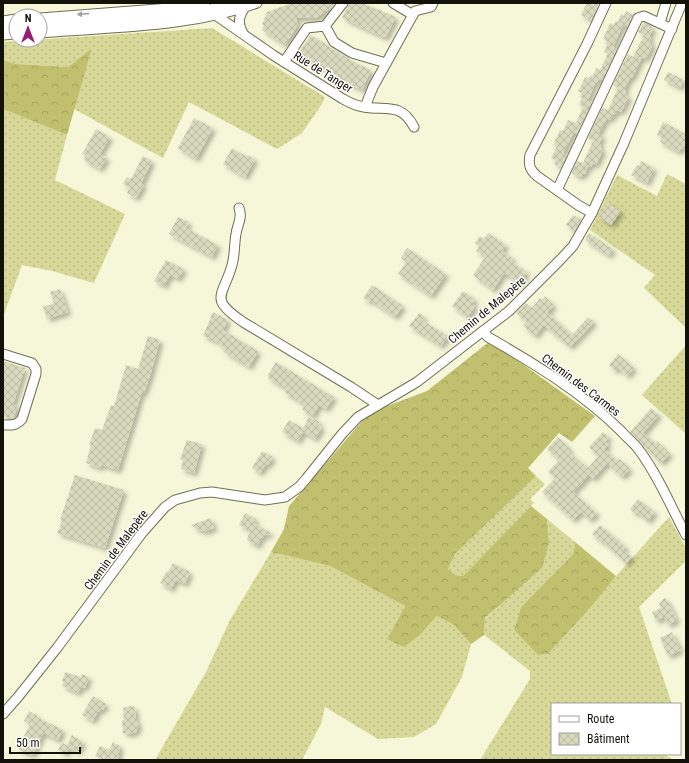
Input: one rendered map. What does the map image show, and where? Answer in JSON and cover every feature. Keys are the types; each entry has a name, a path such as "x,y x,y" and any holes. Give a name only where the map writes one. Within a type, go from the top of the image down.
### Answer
{"street":[{"path":"48,17 170,8 206,3"},
{"path":"48,24 174,15 236,3"},
{"path":"48,32 178,22 217,16 257,3"},
{"path":"284,62 307,28 325,26 343,3"},
{"path":"393,3 414,10 431,7 433,3"},
{"path":"592,213 578,205 532,172 529,166 530,155 587,44 606,3"},
{"path":"660,23 666,3"},
{"name":"Chemin de Malepère","path":"3,714 18,698 57,648 142,533 165,507 175,500 200,493 212,492 265,500 285,497 299,487 358,417 417,382 483,331 508,311 561,259 573,246 592,213 624,143 682,3"},
{"path":"243,33 240,28 240,18 245,7"},
{"path":"364,107 373,86 414,10"},
{"name":"Rue de Tanger","path":"217,16 343,100 364,107 397,110 409,118 414,127"},
{"path":"557,190 638,18 644,16 672,29"},
{"path":"325,26 334,42 352,53 386,63"},
{"path":"239,208 241,217 236,233 232,266 222,290 221,298 223,304 230,313 243,322 352,386 378,405"},
{"name":"Chemin des Carmes","path":"483,331 488,337 536,365 570,389 613,424 638,448 686,535"},
{"path":"3,354 32,363 36,369 36,374 22,419 15,425 3,425"}],"green space":[{"path":"212,28 325,97 322,104 302,133 277,149 189,102 163,158 74,109 92,48 68,67 16,64 3,60 3,42 8,42 8,48 48,48 48,39"},
{"path":"92,48 67,135 3,109 3,60 16,64 68,67"},
{"path":"3,109 67,135 55,180 125,214 94,283 52,271 22,265 3,317"},
{"path":"667,174 686,184 686,328 644,288 655,275 590,230 617,175 657,196"},
{"path":"490,341 595,416 572,442 559,433 528,468 536,476 455,554 448,569 455,575 463,576 531,506 547,519 549,543 542,568 485,618 484,635 471,644 453,624 437,616 421,634 404,647 387,639 405,606 330,566 271,552 284,529 289,506 369,413 427,391"},
{"path":"686,345 686,434 642,395"},
{"path":"536,476 545,484 530,499 534,503 463,576 455,575 448,569 455,554"},
{"path":"669,517 686,548 686,561 639,607 672,703 551,703 551,755 666,755 673,760 480,760 530,679 530,671 484,635 485,619 497,608 549,543 547,519 575,542 574,553 521,607 514,630 538,655 548,654 592,606 616,576"},
{"path":"575,542 616,576 592,606 548,654 538,655 514,630 521,607 574,553"},
{"path":"271,552 330,566 405,606 387,639 421,634 437,616 453,623 471,644 462,677 436,724 414,737 378,739 325,707 321,724 302,760 155,760 206,672 230,620"}],"building":[{"path":"292,3 335,3 331,8 316,18 296,18 298,25 285,45 262,30 264,25 262,24 267,12"},
{"path":"349,3 362,3 396,17 386,37 342,18"},
{"path":"587,3 599,3 591,20 581,15"},
{"path":"626,11 633,15 627,27 623,25 613,47 617,49 602,80 599,79 594,86 588,101 592,102 577,134 574,132 563,153 567,155 561,167 554,164 556,161 551,158 557,146 553,145 560,130 563,131 568,120 576,123 583,107 579,105 582,98 580,97 582,93 578,91 585,77 589,78 591,75 593,76 596,68 600,70 608,54 604,52 607,41 603,39 610,23 614,25 616,21 618,22 621,14 624,16"},
{"path":"644,22 652,26 651,28 653,29 649,37 638,32"},
{"path":"311,35 352,61 371,70 362,90 337,79 298,53"},
{"path":"644,35 651,38 649,42 653,44 646,59 642,57 632,78 630,78 624,90 626,91 625,95 629,97 621,112 617,110 616,114 614,113 610,120 607,118 598,134 603,136 599,144 588,138 602,108 608,110 618,88 613,85 628,54 633,57"},
{"path":"668,72 684,80 680,88 664,80"},
{"path":"194,118 213,128 196,159 178,148"},
{"path":"663,122 686,134 686,150 681,148 679,152 660,142 662,138 657,135"},
{"path":"96,129 110,137 100,154 107,158 100,169 84,160 85,155 82,154"},
{"path":"593,141 601,145 600,148 603,150 596,165 593,163 591,167 588,166 585,174 583,173 581,177 573,174 572,172 577,161 583,163"},
{"path":"232,148 247,157 248,155 255,159 245,177 223,164"},
{"path":"143,156 152,161 141,184 144,185 136,198 127,193 130,188 123,184 127,177 131,179"},
{"path":"641,161 654,168 647,183 631,175 637,165 639,166"},
{"path":"607,203 621,211 611,225 599,217"},
{"path":"573,215 581,220 575,231 566,225"},
{"path":"178,217 189,222 186,228 218,245 212,257 169,234"},
{"path":"488,233 506,245 502,251 513,258 511,261 527,272 519,284 504,273 493,290 473,275 485,257 476,251 479,246 475,243 480,236 484,239"},
{"path":"589,233 613,249 609,256 585,240"},
{"path":"407,248 446,274 431,296 398,274 406,262 401,258"},
{"path":"166,260 184,269 178,279 170,275 164,286 154,281"},
{"path":"372,285 403,306 395,317 370,300 369,302 363,298"},
{"path":"60,289 68,312 47,319 43,307 54,303 50,292"},
{"path":"463,291 475,299 472,304 475,306 468,317 452,306"},
{"path":"545,296 554,306 547,312 572,335 588,317 594,322 570,347 544,325 535,336 523,326 527,322 516,313 526,303 532,308 540,298 542,300"},
{"path":"213,312 228,320 223,330 258,351 249,367 224,352 226,349 219,345 220,343 203,336"},
{"path":"419,313 424,316 422,320 448,336 441,346 409,326"},
{"path":"148,336 160,340 151,373 144,393 142,392 118,470 101,465 100,468 86,463 91,445 89,445 95,428 102,430 111,405 114,406 126,365 138,369"},
{"path":"618,354 634,368 627,376 618,368 615,371 609,365"},
{"path":"3,361 25,368 13,405 17,406 14,418 12,419 3,416"},
{"path":"276,362 334,397 326,409 319,405 313,416 302,410 305,405 284,392 286,389 268,378 268,375"},
{"path":"651,408 659,415 643,433 655,443 657,441 670,454 661,463 630,432"},
{"path":"309,417 320,422 318,425 322,427 315,439 303,432 298,441 282,432 289,420 303,428"},
{"path":"603,432 609,437 605,442 609,444 604,449 618,461 620,459 630,469 622,477 607,463 593,479 589,475 573,492 597,513 590,520 581,512 573,520 542,492 555,478 548,472 559,460 547,449 558,437 570,449 568,451 588,468 598,456 589,447"},
{"path":"187,440 202,444 194,473 181,469 183,460 180,459"},
{"path":"262,451 273,457 260,473 252,468"},
{"path":"75,475 124,490 105,548 57,533 62,521 60,520"},
{"path":"638,499 655,512 648,521 637,512 635,514 630,509"},
{"path":"245,513 256,519 254,523 271,533 270,535 265,534 257,546 247,540 250,530 239,525"},
{"path":"211,518 214,528 204,532 203,530 200,531 191,525"},
{"path":"600,525 626,547 623,550 632,557 626,563 592,534"},
{"path":"173,563 190,572 185,584 176,580 171,589 160,583"},
{"path":"666,598 677,620 668,625 664,617 656,621 652,612 661,608 659,604"},
{"path":"672,632 681,650 668,656 660,638"},
{"path":"65,672 81,677 82,674 89,677 85,688 81,687 78,693 62,686"},
{"path":"93,696 106,704 103,710 101,709 99,712 98,711 93,721 82,715"},
{"path":"129,706 135,707 136,720 139,725 136,732 130,734 123,733 122,720 124,720 123,708"},
{"path":"29,711 38,716 37,717 63,730 58,740 43,733 33,755 19,750 22,743 21,742 30,724 24,721"},
{"path":"72,735 83,742 78,752 69,747 66,754 58,750 62,743 67,745"},
{"path":"113,742 120,746 118,760 103,760 95,756 100,746 109,750"}]}
